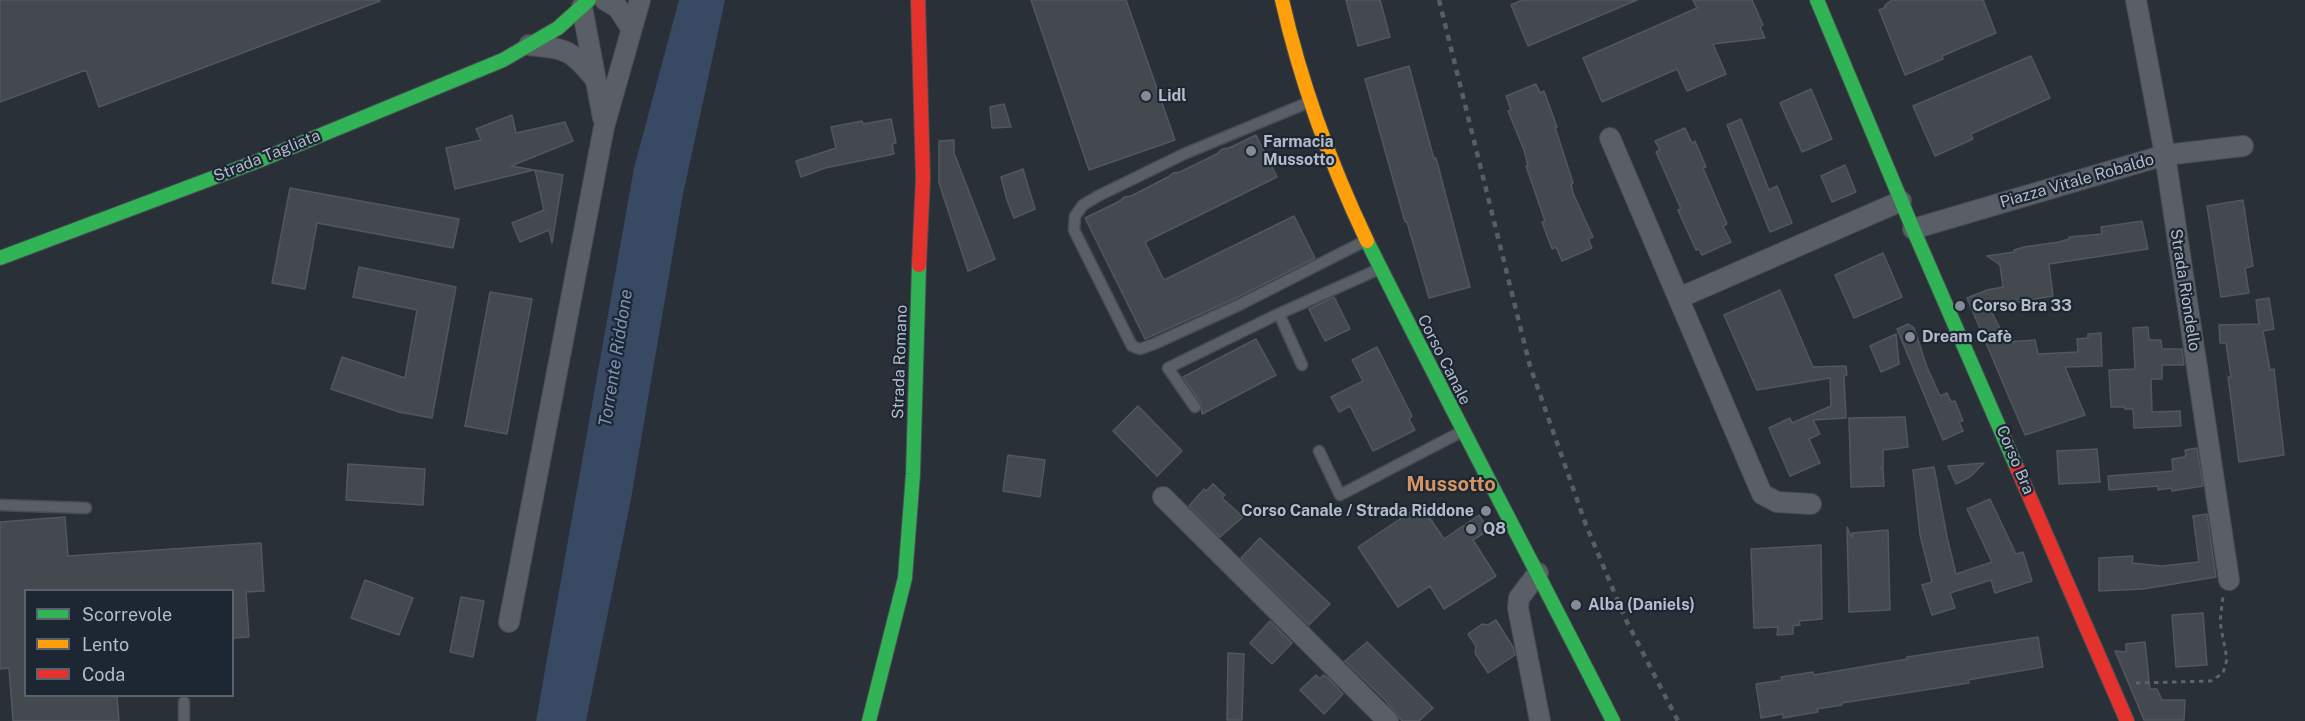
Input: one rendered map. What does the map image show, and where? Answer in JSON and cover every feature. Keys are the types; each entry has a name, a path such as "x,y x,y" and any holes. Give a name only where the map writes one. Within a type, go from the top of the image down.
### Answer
{"street":[{"path":"606,0 618,8 631,28"},
{"name":"Strada Tagliata","path":"509,622 604,127 640,0"},
{"name":"Strada Romano","path":"869,721 904,578 914,474 915,356 923,178 918,0"},
{"name":"Corso Canale","path":"1282,0 1293,49 1309,102 1335,173 1379,268 1611,718"},
{"name":"Corso Bra","path":"1816,0 2127,721"},
{"name":"Strada Riondello","path":"2136,0 2165,155 2229,580"},
{"name":"Strada Tagliata","path":"586,3 604,127"},
{"name":"Strada Tagliata","path":"0,258 258,161 503,60 558,28 586,3"},
{"path":"529,45 562,48 581,61 597,81"},
{"path":"1610,138 1762,494 1777,502 1811,504"},
{"name":"Piazza Vitale Robaldo","path":"1914,229 2165,155 2243,146"},
{"path":"1678,298 1901,201"},
{"path":"1162,497 1388,721"},
{"path":"1538,573 1519,598 1518,608 1540,721"},
{"path":"1590,721 1611,718"}],"lane":[{"path":"1309,102 1184,154 1098,196 1083,205 1076,216 1074,230 1132,346 1140,349 1239,305 1366,240"},
{"path":"1195,408 1168,368 1379,268"},
{"path":"1279,314 1302,365"},
{"path":"1319,451 1340,495 1462,431"},
{"path":"0,505 86,508"},
{"path":"184,702 184,721"}],"path":[{"path":"2111,683 2211,681 2223,673 2227,659 2220,622 2222,597 2229,580"}],"water":[{"name":"Torrente Riddone","path":"679,0 725,0 682,199 631,499 586,721 536,721 634,168"}],"building":[{"path":"0,0 380,1 99,107 86,70 0,102"},
{"path":"1031,0 1126,0 1175,140 1089,170"},
{"path":"1346,0 1380,0 1390,37 1358,46"},
{"path":"1522,0 1637,0 1528,46 1511,5"},
{"path":"1693,0 1752,0 1763,25 1760,27 1765,38 1713,44 1726,74 1687,91 1677,69 1602,102 1583,58 1697,8"},
{"path":"1892,0 1983,0 1996,33 1905,75 1879,10 1886,7 1885,5"},
{"path":"2031,56 2050,98 1971,134 1973,139 1935,156 1913,106"},
{"path":"1409,66 1470,287 1429,298 1365,79"},
{"path":"1536,84 1540,93 1544,91 1573,183 1571,184 1573,193 1593,237 1588,239 1592,248 1562,261 1556,247 1552,249 1542,222 1545,221 1526,166 1528,166 1524,150 1508,111 1511,110 1506,96"},
{"path":"1811,89 1832,139 1802,152 1780,103"},
{"path":"1004,104 1011,127 992,128 990,107"},
{"path":"512,115 516,133 565,122 573,141 511,166 534,170 455,189 446,148 481,140 476,129"},
{"path":"891,119 896,143 892,144 894,154 825,168 801,177 796,161 836,148 831,127 862,121 863,124"},
{"path":"1741,119 1769,190 1777,186 1792,223 1770,232 1727,125"},
{"path":"1685,128 1692,143 1695,141 1706,167 1703,168 1727,224 1723,226 1731,242 1702,255 1699,249 1696,250 1681,217 1678,210 1681,209 1656,152 1660,150 1655,141"},
{"path":"1256,135 1277,177 1145,242 1164,280 1294,216 1315,258 1236,298 1145,339 1085,218 1173,173 1180,172 1217,154 1222,149"},
{"path":"954,140 954,153 995,259 968,271 939,183 939,141"},
{"path":"1845,165 1856,192 1832,202 1821,176"},
{"path":"1023,169 1035,209 1014,218 1001,177"},
{"path":"535,170 563,175 552,243 549,230 520,242 512,223 544,210"},
{"path":"290,188 459,219 453,248 317,223 305,289 272,283"},
{"path":"2243,200 2253,266 2245,268 2249,293 2221,297 2207,206"},
{"path":"2142,221 2148,249 2049,264 2053,296 1989,307 2007,342 2035,340 2038,354 2078,352 2077,339 2088,338 2088,334 2101,333 2102,366 2065,367 2085,415 2025,435 1967,298 1987,290 2003,287 2000,265 1987,256 2059,242 2069,237 2102,234 2101,227"},
{"path":"1883,253 1902,297 1854,318 1835,275"},
{"path":"359,267 456,287 432,418 399,412 331,389 342,357 405,378 417,310 353,297"},
{"path":"1780,290 1813,367 1846,366 1847,375 1844,376 1846,418 1813,420 1820,434 1809,439 1820,463 1790,476 1769,428 1790,418 1792,423 1831,406 1830,378 1757,390 1724,315"},
{"path":"490,292 532,299 507,434 465,426"},
{"path":"1334,297 1350,329 1325,341 1309,309"},
{"path":"2269,298 2274,329 2263,331 2270,370 2274,369 2284,455 2239,462 2228,377 2231,377 2226,343 2220,343 2219,325 2259,324 2256,300"},
{"path":"1908,324 1914,328 1940,396 1947,393 1951,402 1955,401 1963,421 1959,422 1963,431 1943,440 1897,329"},
{"path":"2148,327 2149,340 2161,340 2162,349 2182,349 2184,365 2162,365 2162,379 2151,379 2152,412 2180,411 2181,426 2134,428 2133,409 2111,407 2109,370 2135,369 2133,328"},
{"path":"1896,334 1899,364 1881,372 1870,346"},
{"path":"1256,339 1276,375 1202,414 1201,403 1183,377"},
{"path":"1377,347 1412,416 1409,419 1415,430 1373,451 1350,406 1339,412 1331,397 1363,381 1352,360"},
{"path":"1138,406 1182,451 1157,476 1113,431"},
{"path":"1905,417 1908,447 1883,450 1883,466 1880,468 1883,467 1884,486 1851,487 1849,418"},
{"path":"2197,448 2203,486 2172,491 2171,488 2158,490 2158,486 2109,490 2108,476 2173,471 2172,459 2184,457 2185,450"},
{"path":"2097,449 2100,482 2059,484 2057,451"},
{"path":"1008,455 1045,460 1040,497 1003,491"},
{"path":"1984,463 1970,477 1956,484 1948,466"},
{"path":"348,464 425,469 423,505 346,500"},
{"path":"1934,467 1956,574 1992,562 1967,509 1990,499 2016,554 2023,552 2032,581 1995,593 1991,580 1950,593 1955,608 1932,615 1922,585 1932,582 1920,535 1913,470"},
{"path":"1213,484 1225,495 1222,498 1243,517 1220,537 1189,506 1204,489 1206,491"},
{"path":"1421,505 1444,539 1479,515 1489,530 1473,540 1496,576 1444,609 1430,586 1398,607 1358,547"},
{"path":"2207,514 2216,577 2143,589 2099,591 2099,558 2133,556 2132,563 2162,566 2199,562 2193,516"},
{"path":"65,517 68,556 261,543 264,591 246,592 249,637 234,638 234,589 24,589 24,697 117,697 119,721 13,721 9,668 0,669 0,522"},
{"path":"1847,527 1852,538 1852,533 1888,530 1890,610 1849,612"},
{"path":"1260,538 1330,604 1309,625 1241,558"},
{"path":"1821,545 1822,619 1799,621 1800,625 1793,626 1793,634 1777,635 1778,627 1754,628 1751,549"},
{"path":"365,580 413,598 399,635 351,618"},
{"path":"461,597 484,601 473,657 450,652"},
{"path":"2203,613 2207,665 2176,667 2172,615"},
{"path":"1496,620 1513,647 1515,655 1488,673 1475,653 1476,646 1468,634 1482,624 1488,625"},
{"path":"1270,621 1292,643 1272,664 1250,643"},
{"path":"2038,637 2043,667 1968,680 1969,683 1842,703 1842,705 1817,709 1818,712 1783,718 1783,714 1761,718 1756,684 1782,680 1781,677 1813,672 1814,675 1907,659 1907,657"},
{"path":"1367,642 1433,708 1419,721 1402,721 1385,700 1345,661"},
{"path":"2145,642 2150,689 2157,689 2162,700 2185,700 2184,720 2144,720 2115,651 2126,652 2126,644"},
{"path":"1228,653 1244,654 1242,720 1227,720"},
{"path":"1316,675 1320,679 1323,675 1328,678 1343,694 1324,714 1300,690"}],"railway":[{"path":"1439,0 1530,366 1586,525 1625,618 1678,721"}],"traffic: fast":[{"path":"0,258 258,161 503,60 558,28 589,0"},
{"path":"1817,0 2017,468"},
{"path":"1367,241 1613,721"},
{"path":"869,721 905,578 913,474 919,265"}],"traffic: slow":[{"path":"1282,0 1307,93 1341,182 1367,241"}],"traffic: jam":[{"path":"918,0 923,178 919,265"},
{"path":"2017,468 2127,721"}],"place":[{"name":"Lidl","path":"1146,96"},
{"name":"Farmacia Mussotto","path":"1251,151"},
{"name":"Corso Bra 33","path":"1960,306"},
{"name":"Dream Cafè","path":"1910,337"},
{"name":"Corso Canale / Strada Riddone","path":"1486,511"},
{"name":"Q8","path":"1471,529"},
{"name":"Alba (Daniels)","path":"1576,605"}],"district":[{"name":"Mussotto","path":"1451,485"}]}
